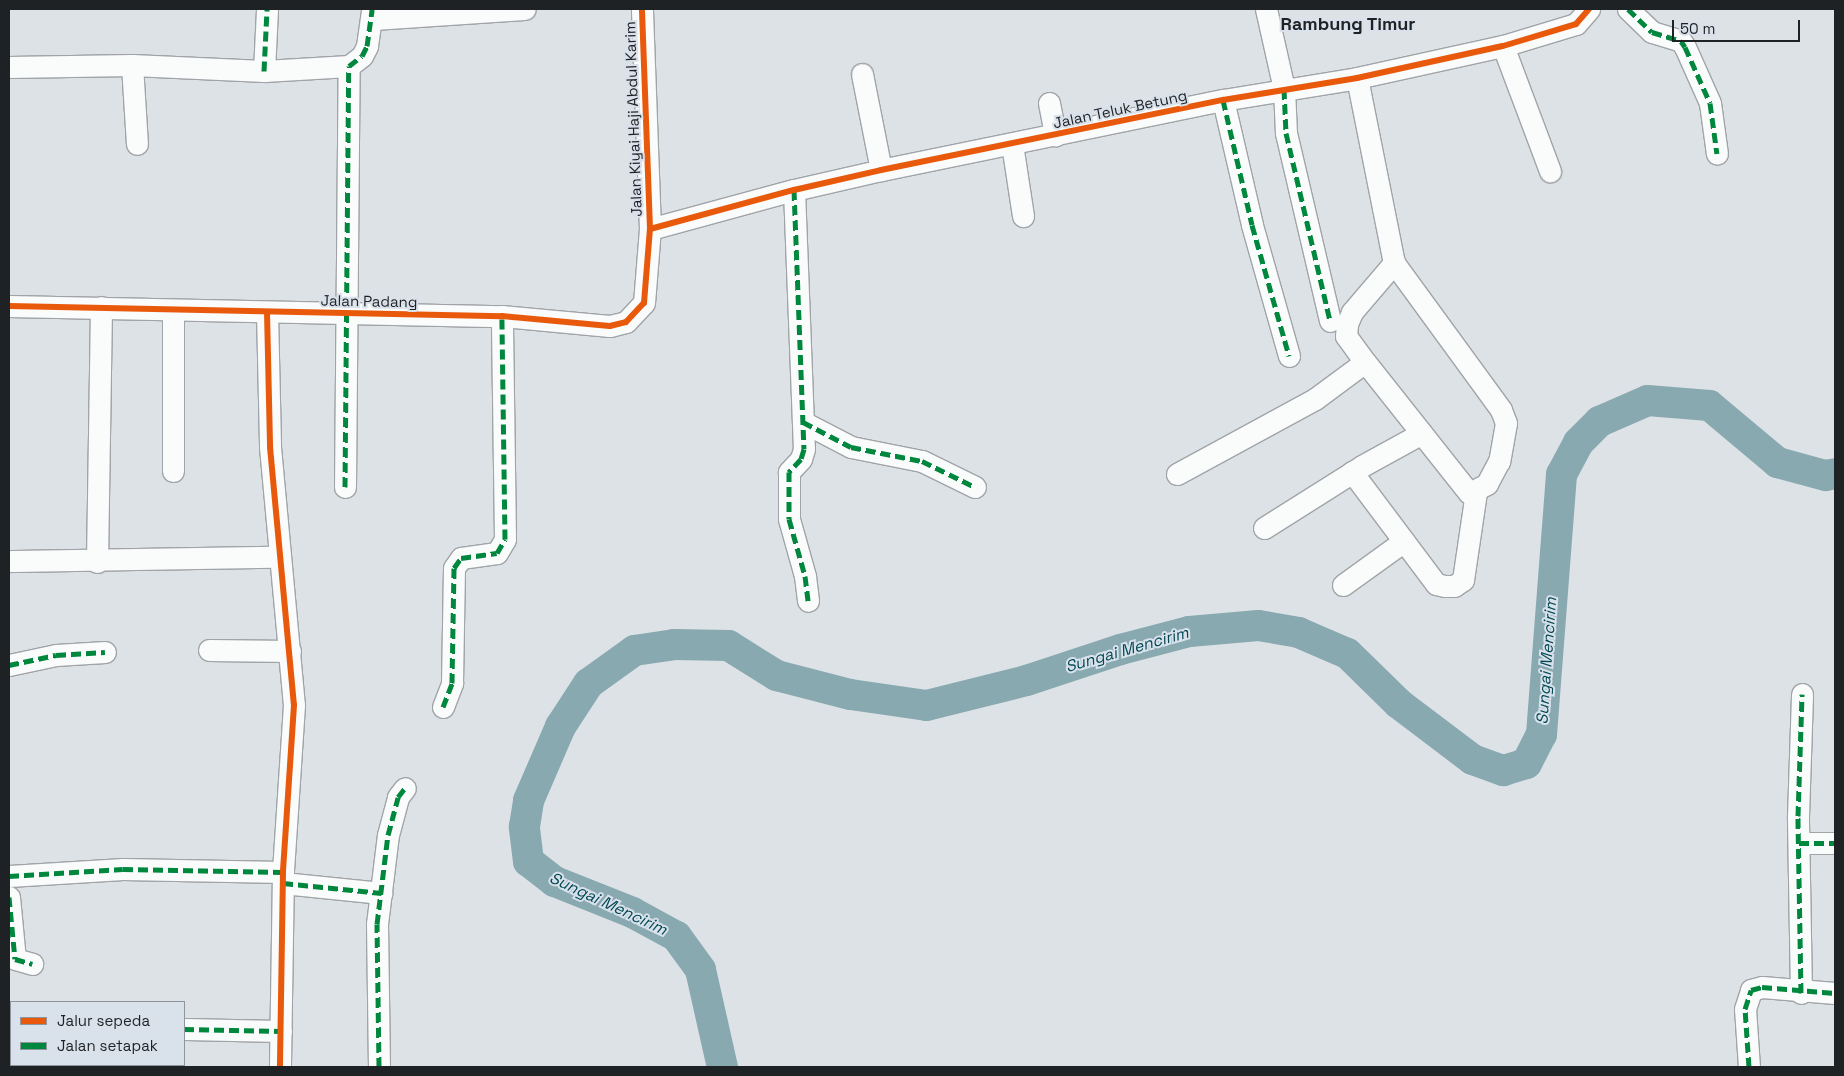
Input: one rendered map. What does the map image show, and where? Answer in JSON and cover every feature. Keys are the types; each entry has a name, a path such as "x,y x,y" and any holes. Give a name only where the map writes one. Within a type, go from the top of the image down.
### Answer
{"street":[{"path":"264,71 267,9"},
{"path":"9,67 132,65 264,71 349,66 362,56 372,14 525,9"},
{"name":"Jalan Kiyai Haji Abdul Karim","path":"642,9 650,228"},
{"path":"1266,9 1284,89 1286,133 1330,321"},
{"name":"Jalan Teluk Betung","path":"650,228 794,190 881,170 1223,100 1357,78 1503,46 1576,24 1589,9"},
{"path":"1628,9 1652,32 1681,41 1685,47 1710,102 1717,154"},
{"path":"1503,46 1550,171"},
{"path":"132,65 137,144"},
{"path":"346,487 348,313 346,150 349,66"},
{"path":"862,74 881,170"},
{"path":"1357,78 1394,263 1501,410 1506,424 1499,460 1487,484 1476,492 1469,493 1346,336 1347,324 1352,312 1394,263"},
{"path":"1223,100 1252,225 1289,356"},
{"path":"1049,103 1055,135"},
{"path":"1012,144 1023,216"},
{"path":"794,190 803,454 789,472 789,519 805,576 808,601"},
{"name":"Jalan Padang","path":"9,306 502,316 610,326 626,322 644,303 650,228"},
{"path":"97,562 101,307"},
{"path":"173,310 173,472"},
{"path":"267,312 270,447 278,557 290,651 294,705 283,878 280,1067"},
{"path":"443,707 452,683 454,568 461,558 497,553 506,539 502,316"},
{"path":"1177,474 1315,400 1365,362"},
{"path":"803,422 859,450 922,461 975,487"},
{"path":"1264,528 1352,472 1422,434"},
{"path":"1352,472 1436,584 1458,584 1463,580 1476,492"},
{"path":"1343,585 1404,541"},
{"path":"9,561 97,562 278,557"},
{"path":"209,650 290,651"},
{"path":"9,664 47,656 105,652"},
{"path":"1801,993 1800,843 1802,694"},
{"path":"379,1067 378,924 390,829 398,797 405,788"},
{"path":"1800,843 1835,843"},
{"path":"9,876 124,869 283,878 382,893"},
{"path":"9,896 15,958 32,964"},
{"path":"1749,1067 1746,1008 1751,990 1762,987 1801,993 1835,993"},
{"path":"185,1029 281,1031"}],"waterway":[{"name":"Sungai Mencirim","path":"722,1067 700,969 676,936 632,912 554,881 528,861 524,826 528,800 560,726 588,683 634,650 674,644 728,645 776,675 850,694 926,705 1026,680 1120,649 1189,631 1258,625 1298,632 1347,653 1398,703 1472,759 1503,770 1526,763 1541,734 1561,474 1578,442 1599,421 1647,400 1709,405 1777,462 1825,475 1835,473"}],"marked path":[{"path":"264,71 267,9"},
{"path":"345,487 349,66 362,56 367,46 372,9"},
{"path":"1628,9 1652,32 1681,41 1685,47 1710,103 1717,154"},
{"path":"1284,89 1286,133 1330,321"},
{"path":"1223,100 1252,225 1289,356"},
{"path":"794,190 804,449 801,459 789,472 789,519 805,576 808,601"},
{"path":"443,707 452,683 454,568 461,558 497,553 505,539 502,316"},
{"path":"803,422 851,447 922,461 975,487"},
{"path":"9,665 56,655 105,652"},
{"path":"1801,993 1798,816 1802,694"},
{"path":"379,1067 377,924 388,835 398,797 405,788"},
{"path":"1799,843 1835,843"},
{"path":"9,876 123,869 283,872"},
{"path":"283,883 381,893"},
{"path":"9,897 15,959 32,964"},
{"path":"1749,1067 1745,1009 1751,990 1762,987 1835,993"},
{"path":"185,1029 281,1031"}],"cycle path":[{"path":"9,306 502,316 610,326 626,322 644,303 650,229 642,9"},
{"path":"650,229 794,190 881,170 1223,100 1357,78 1503,46 1576,24 1589,9"},
{"path":"267,312 270,447 294,705 283,872 280,1067"}],"district":[{"name":"Rambung Timur","path":"1348,24"}]}
